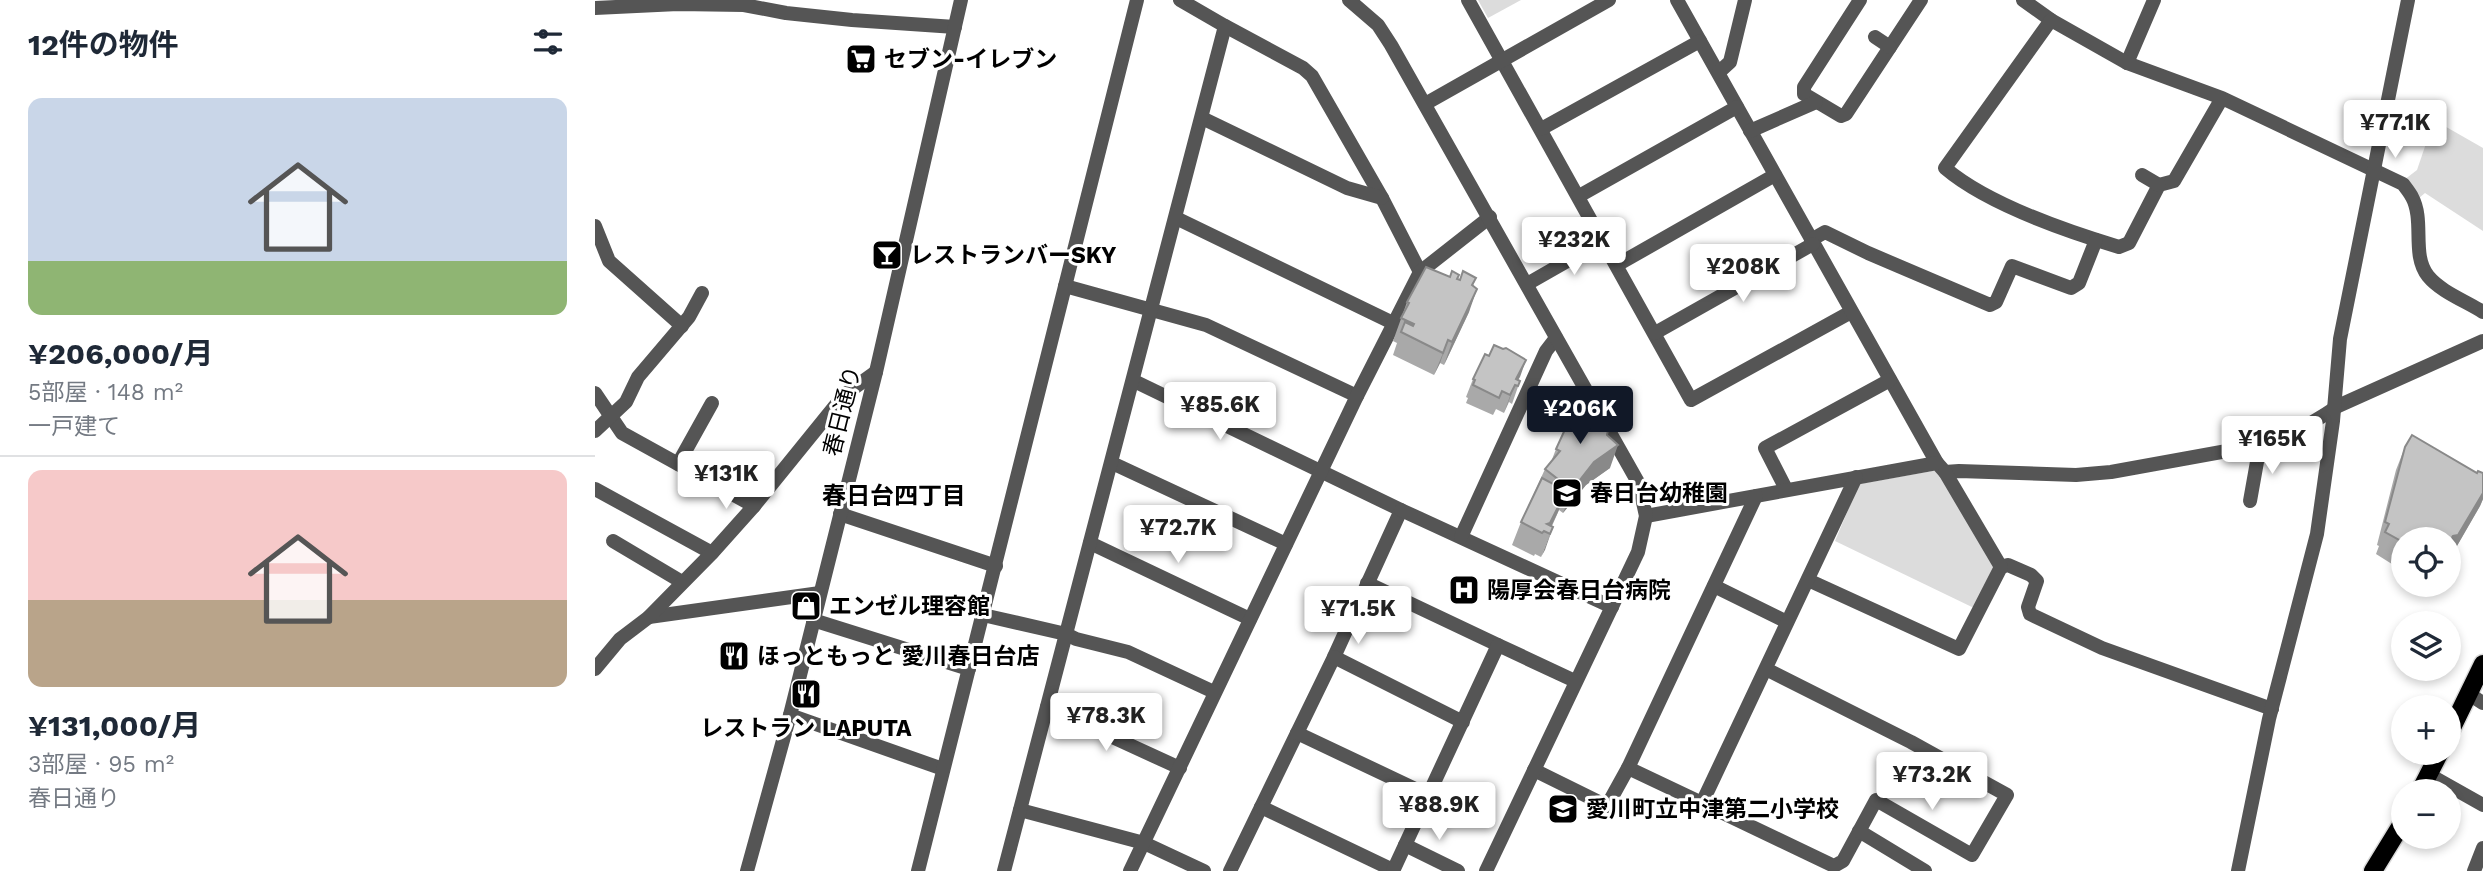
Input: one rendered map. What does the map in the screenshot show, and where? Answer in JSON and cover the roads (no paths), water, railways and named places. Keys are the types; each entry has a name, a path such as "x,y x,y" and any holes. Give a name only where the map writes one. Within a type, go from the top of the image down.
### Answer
{"main road":[{"path":"2461,719 2476,699 2483,664"},
{"path":"2426,779 2433,765"},
{"path":"2373,871 2391,842"}],"street":[{"name":"春日通り","path":"747,871 790,715 876,372 961,0"},
{"path":"918,871 1137,0"},
{"path":"1180,0 1303,68 1312,76 1382,198 1420,272"},
{"path":"1349,0 1377,25 1425,104 1639,484 1646,516 1638,552 1486,871"},
{"path":"1468,0 1691,400 1851,312"},
{"path":"1425,104 1502,60 1586,6 1609,0"},
{"path":"1677,0 1851,312 2001,567"},
{"path":"1719,72 1730,62 1745,0"},
{"path":"1860,0 1804,87 1804,94 1841,116 1846,114 1921,0"},
{"path":"2023,0 2127,63 2222,97 2403,184 2413,198 2421,262 2427,275 2483,312"},
{"path":"2127,63 2154,0"},
{"path":"2238,871 2272,709 2317,534 2340,339 2408,0"},
{"path":"595,8 678,4 744,5 786,13 852,20 955,27"},
{"path":"2052,20 1939,167 1966,186 2005,198 2096,240 2119,247 2129,243 2159,185"},
{"path":"1004,871 1225,26"},
{"path":"1875,37 1891,47"},
{"path":"1541,129 1700,41"},
{"path":"2141,175 2159,185 2174,181 2222,97"},
{"path":"1750,131 1816,102"},
{"path":"1579,196 1737,107"},
{"path":"1202,118 1347,188 1382,198"},
{"path":"1617,265 1775,175"},
{"path":"1176,218 1393,323"},
{"path":"1130,871 1357,396 1420,272 1490,218"},
{"path":"595,226 609,261 682,326"},
{"path":"1655,333 1825,232 1945,281 1990,305 1996,302 2012,266 2071,288 2079,283 2096,240"},
{"path":"1527,284 1604,240"},
{"path":"1065,286 1206,325 1357,396"},
{"path":"595,431 625,402 638,377 682,326 702,293"},
{"path":"1461,537 1546,351 1556,338"},
{"path":"1646,516 1856,477 1941,468 2076,475 2111,472 2260,445 2274,441 2327,415 2333,409 2483,341"},
{"path":"595,669 620,639 649,617 712,553 844,395 876,372"},
{"path":"1786,489 1765,448 1890,380"},
{"path":"1133,381 1401,510 1612,607"},
{"path":"595,393 622,432 754,506"},
{"path":"678,464 712,403"},
{"path":"2250,501 2260,445"},
{"path":"1112,463 1286,544"},
{"path":"1702,803 1856,477"},
{"path":"595,489 712,553"},
{"path":"1534,770 1608,806 1756,496"},
{"path":"1230,871 1334,657 1401,510"},
{"path":"840,514 996,566"},
{"path":"613,541 682,582"},
{"path":"1090,543 1250,619"},
{"path":"1808,580 1959,649 2001,567 2008,565 2031,575 2037,581 2028,607 2030,614 2102,648 2272,709"},
{"path":"1367,583 1575,681"},
{"path":"1714,586 1787,622"},
{"path":"649,617 820,593"},
{"path":"983,615 1066,634 1128,652 1215,692"},
{"path":"813,620 969,669"},
{"path":"1261,807 1393,871 1498,645"},
{"path":"1334,657 1463,722"},
{"path":"1628,768 1834,866 1843,861 1875,800 1972,855 2007,795 1766,669"},
{"path":"1047,707 1180,768"},
{"path":"790,715 943,769"},
{"path":"1297,733 1428,795"},
{"path":"2428,774 2483,805"},
{"path":"1020,810 1144,843 1204,871"},
{"path":"1859,831 1925,871"},
{"path":"1405,845 1458,871"},
{"path":"2474,871 2483,848"}],"place":[{"name":"セブン-イレブン","path":"861,59"},
{"name":"レストランバーSKY","path":"887,255"},
{"name":"春日台幼稚園","path":"1567,493"},
{"name":"陽厚会春日台病院","path":"1464,590"},
{"name":"エンゼル理容館","path":"806,606"},
{"name":"ほっともっと 愛川春日台店","path":"734,656"},
{"name":"レストラン LAPUTA","path":"806,694"},
{"name":"愛川町立中津第二小学校","path":"1563,809"}],"district":[{"name":"春日台四丁目","path":"894,496"}]}
